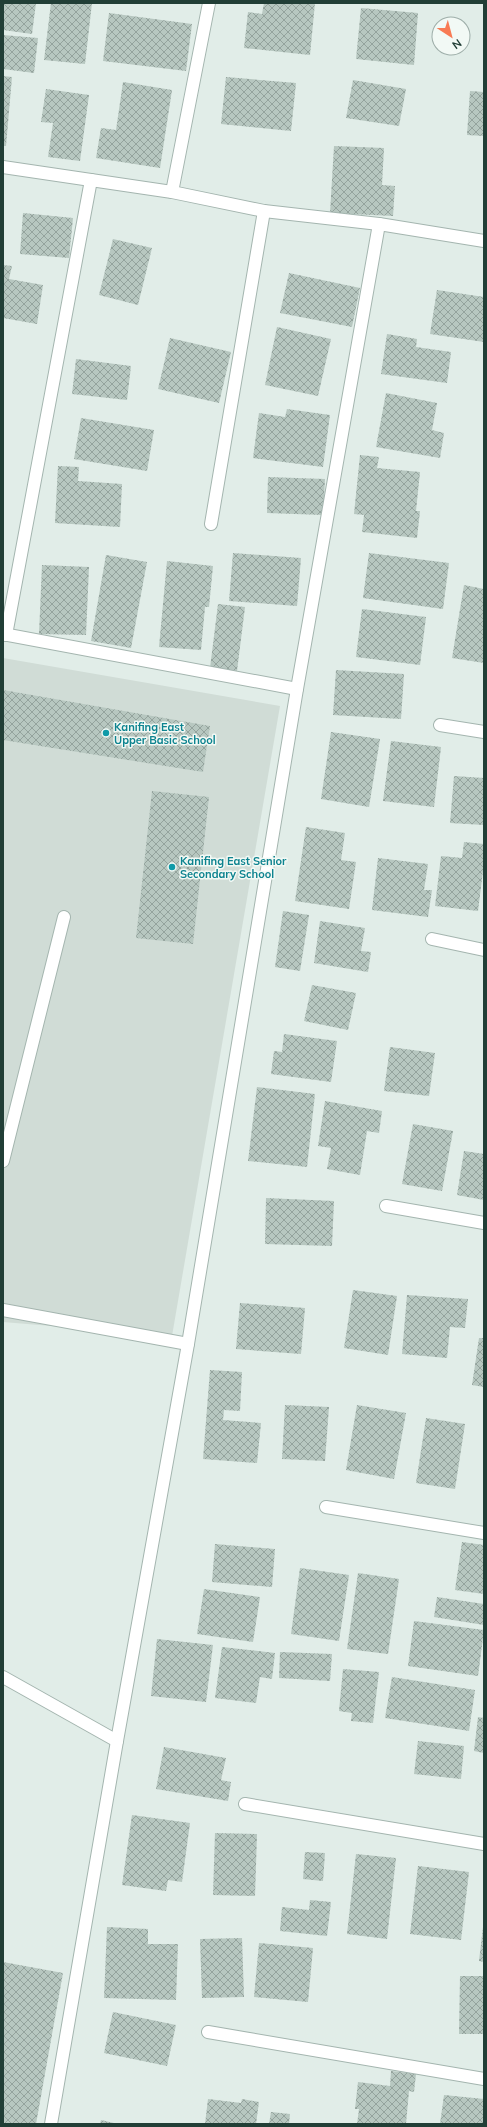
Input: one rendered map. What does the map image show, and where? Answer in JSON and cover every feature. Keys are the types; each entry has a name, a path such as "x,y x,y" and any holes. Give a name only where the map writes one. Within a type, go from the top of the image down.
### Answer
{"street":[{"path":"172,192 209,3"},
{"path":"3,167 172,192 264,211 379,224 484,241"},
{"path":"91,180 5,635 297,689"},
{"path":"211,524 264,211"},
{"path":"51,2124 117,1741 188,1344 297,689 379,224"},
{"path":"440,725 484,732"},
{"path":"3,1161 64,917"},
{"path":"432,939 484,950"},
{"path":"386,1206 484,1223"},
{"path":"3,1310 188,1344"},
{"path":"326,1507 484,1533"},
{"path":"3,1677 117,1741"},
{"path":"245,1804 484,1844"},
{"path":"208,2032 484,2079"}],"shaded area":[{"path":"3,658 280,706 172,1336 3,1322"}],"building":[{"path":"3,3 36,3 32,34 3,30"},
{"path":"51,3 92,3 85,64 44,60"},
{"path":"264,3 315,3 310,55 244,48 248,12 262,14"},
{"path":"361,8 418,13 414,65 356,59"},
{"path":"109,13 192,24 186,71 103,61"},
{"path":"3,35 38,38 34,73 3,69"},
{"path":"3,76 12,77 6,146 3,146"},
{"path":"226,77 296,83 291,131 221,124"},
{"path":"353,80 406,89 399,126 346,118"},
{"path":"123,82 172,90 160,168 96,158 101,128 116,130"},
{"path":"46,89 89,95 80,161 48,157 53,123 41,122"},
{"path":"470,91 484,92 484,136 467,135"},
{"path":"334,146 384,148 382,185 395,186 393,216 330,213"},
{"path":"23,213 73,218 69,258 20,254"},
{"path":"113,239 152,248 138,305 99,295"},
{"path":"3,265 12,266 9,279 43,285 37,324 3,318"},
{"path":"289,273 360,288 352,327 280,313"},
{"path":"437,290 484,297 484,342 430,334"},
{"path":"277,327 331,339 318,396 265,385"},
{"path":"387,334 417,339 416,347 451,352 447,383 381,374"},
{"path":"170,338 231,352 219,403 158,389"},
{"path":"76,359 131,366 127,400 72,394"},
{"path":"386,393 437,403 432,430 444,433 440,458 376,447"},
{"path":"287,409 330,415 323,467 253,458 259,413 285,417"},
{"path":"81,418 154,430 147,471 74,459"},
{"path":"360,455 379,457 377,468 420,472 416,511 420,511 417,538 362,532 364,515 354,514"},
{"path":"58,466 79,467 78,481 122,484 120,527 55,523"},
{"path":"268,477 325,479 323,515 267,513"},
{"path":"233,553 301,558 297,606 229,601"},
{"path":"369,553 449,563 443,609 363,598"},
{"path":"106,555 147,562 131,648 91,641"},
{"path":"167,561 213,566 209,607 205,607 201,650 159,647"},
{"path":"42,565 89,567 86,635 39,634"},
{"path":"464,585 484,589 484,663 452,658"},
{"path":"218,604 245,607 237,671 210,668"},
{"path":"362,609 426,617 420,665 356,657"},
{"path":"336,670 404,674 401,719 333,715"},
{"name":"Kanifing East Upper Basic School","path":"3,690 210,726 203,772 3,740"},
{"path":"331,732 380,739 369,807 321,799"},
{"path":"391,741 441,747 434,807 383,801"},
{"path":"454,776 484,778 484,825 450,823"},
{"name":"Kanifing East Senior Secondary School","path":"152,791 209,797 193,944 136,938"},
{"path":"306,827 345,833 341,860 356,862 349,909 295,901"},
{"path":"464,842 484,844 484,863 478,911 435,906 441,856 462,858"},
{"path":"378,858 428,864 424,890 432,890 428,917 372,910"},
{"path":"283,911 309,915 300,971 275,967"},
{"path":"320,921 365,928 361,951 371,952 368,972 314,963"},
{"path":"312,985 356,993 348,1030 304,1021"},
{"path":"284,1034 337,1041 331,1082 271,1074 274,1051 282,1052"},
{"path":"390,1047 435,1053 429,1096 384,1091"},
{"path":"257,1087 315,1094 307,1167 248,1161"},
{"path":"325,1101 382,1111 379,1133 367,1131 360,1175 327,1169 331,1148 318,1146"},
{"path":"413,1124 453,1131 442,1191 402,1184"},
{"path":"464,1151 484,1154 484,1200 457,1195"},
{"path":"266,1198 334,1201 332,1246 265,1244"},
{"path":"353,1290 397,1296 388,1355 344,1348"},
{"path":"407,1295 468,1299 465,1328 450,1327 447,1358 402,1354"},
{"path":"240,1303 305,1308 301,1354 236,1349"},
{"path":"479,1338 484,1338 484,1387 472,1385"},
{"path":"210,1370 242,1372 240,1411 224,1410 223,1420 261,1423 257,1463 203,1459"},
{"path":"285,1405 329,1407 325,1461 282,1459"},
{"path":"357,1405 406,1413 394,1479 346,1470"},
{"path":"426,1418 465,1424 455,1489 416,1483"},
{"path":"462,1542 484,1545 484,1594 455,1590"},
{"path":"215,1544 275,1549 272,1587 212,1582"},
{"path":"300,1568 349,1575 339,1641 291,1634"},
{"path":"358,1573 399,1579 388,1654 347,1649"},
{"path":"204,1589 260,1597 253,1642 197,1634"},
{"path":"437,1597 484,1604 484,1625 434,1617"},
{"path":"414,1621 484,1630 478,1676 408,1666"},
{"path":"157,1639 213,1645 206,1702 151,1696"},
{"path":"222,1647 275,1653 272,1679 260,1677 256,1703 215,1698"},
{"path":"280,1652 332,1654 330,1681 279,1678"},
{"path":"343,1669 379,1672 373,1723 351,1721 352,1713 339,1711"},
{"path":"392,1677 475,1690 469,1731 385,1718"},
{"path":"478,1717 484,1718 484,1753 474,1751"},
{"path":"418,1741 464,1746 461,1779 414,1774"},
{"path":"164,1747 226,1758 221,1780 231,1782 228,1801 156,1789"},
{"path":"132,1815 190,1823 182,1882 168,1880 166,1891 122,1885"},
{"path":"215,1833 257,1834 255,1896 213,1895"},
{"path":"305,1852 325,1853 323,1881 303,1879"},
{"path":"356,1854 396,1858 387,1939 347,1934"},
{"path":"418,1866 469,1872 461,1940 410,1934"},
{"path":"310,1900 331,1902 327,1936 280,1931 282,1907 309,1910"},
{"path":"107,1927 148,1929 148,1944 178,1944 176,2000 104,1998"},
{"path":"484,1927 484,1962 479,1961"},
{"path":"242,1938 244,1997 202,1998 200,1939"},
{"path":"259,1943 313,1948 308,2002 254,1997"},
{"path":"3,1962 63,1973 36,2124 3,2124"},
{"path":"460,1976 484,1976 484,2034 459,2034"},
{"path":"113,2012 176,2025 167,2066 104,2053"},
{"path":"391,2071 416,2074 414,2092 409,2091 406,2124 357,2124 359,2109 355,2109 358,2082 390,2086"},
{"path":"444,2095 484,2099 484,2124 440,2124"},
{"path":"208,2099 241,2103 242,2099 259,2102 256,2124 205,2124"},
{"path":"271,2112 290,2114 289,2124 269,2124"},
{"path":"101,2120 114,2123 114,2124 100,2124"}],"place":[{"name":"Kanifing East Upper Basic School","path":"106,733"},
{"name":"Kanifing East Senior Secondary School","path":"172,867"}]}
